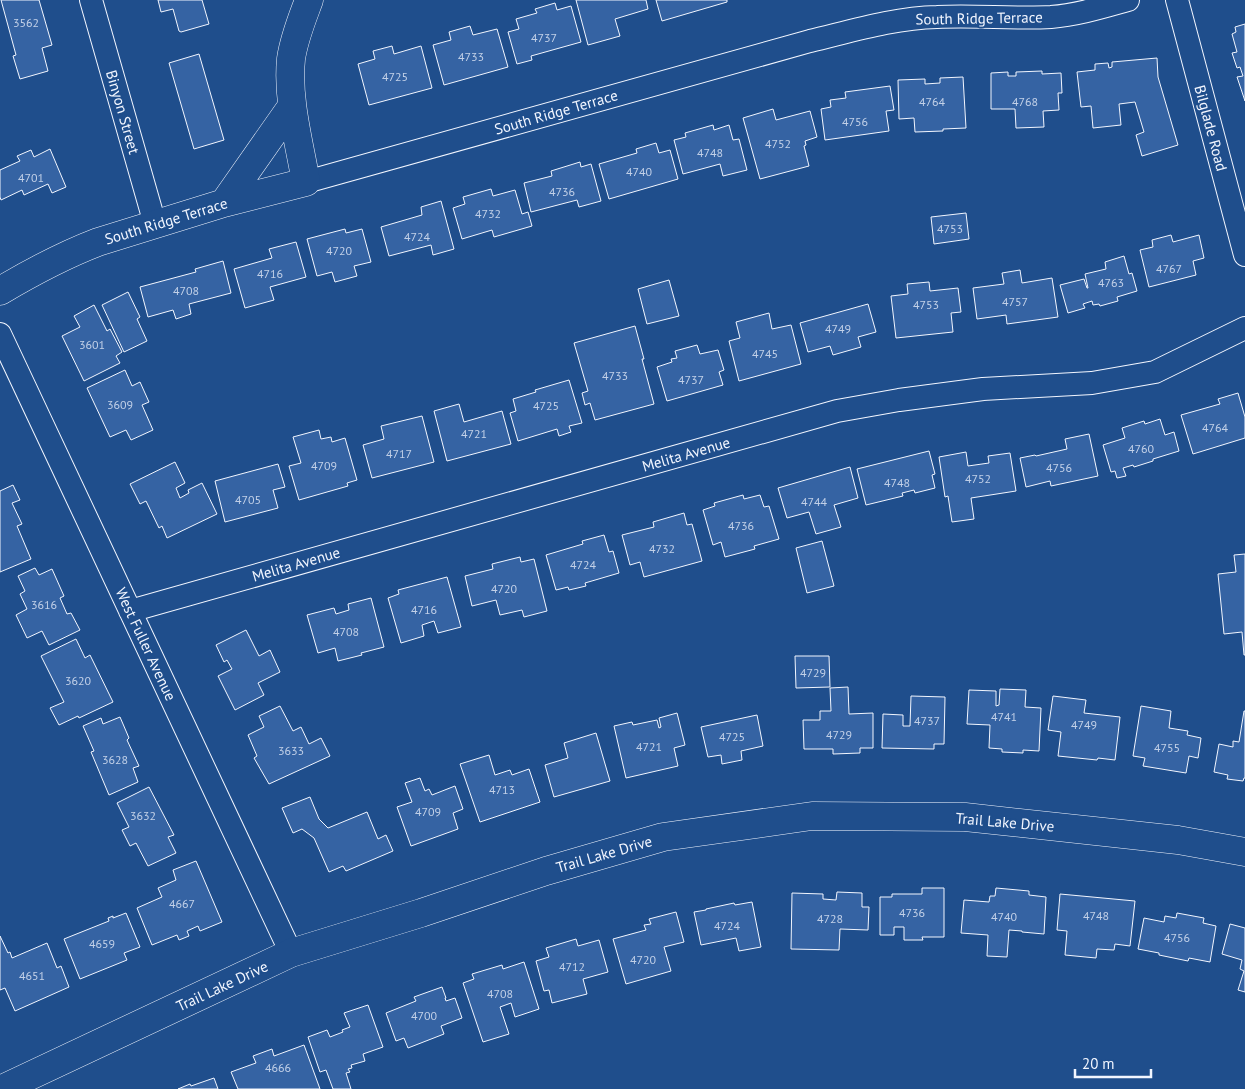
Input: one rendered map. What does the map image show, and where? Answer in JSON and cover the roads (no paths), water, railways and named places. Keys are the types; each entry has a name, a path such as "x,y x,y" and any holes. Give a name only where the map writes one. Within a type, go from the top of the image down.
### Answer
{"street":[{"name":"Binyon Street","path":"91,0 155,224"},
{"path":"306,182 292,106 290,80 291,59 296,37 310,0"},
{"name":"South Ridge Terrace","path":"0,291 29,273 78,249 155,224 810,41 900,20 936,17 1052,17 1077,13 1128,0"},
{"name":"Bilglade Road","path":"1176,0 1245,255"},
{"path":"224,204 292,106"},
{"name":"Melita Avenue","path":"130,611 837,411 974,390 1092,383 1155,372 1245,328"},
{"name":"West Fuller Avenue","path":"0,334 291,953"},
{"name":"Trail Lake Drive","path":"2,1089 291,953 421,913 546,871 663,837 812,816 965,817 1178,840 1245,852"}]}
